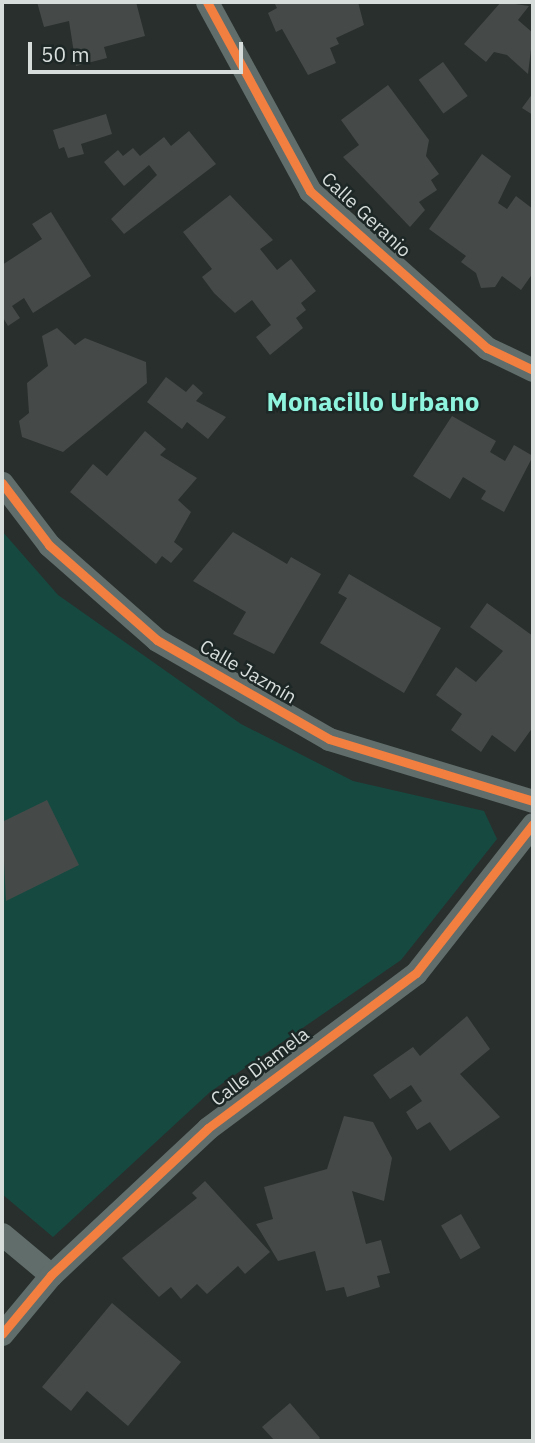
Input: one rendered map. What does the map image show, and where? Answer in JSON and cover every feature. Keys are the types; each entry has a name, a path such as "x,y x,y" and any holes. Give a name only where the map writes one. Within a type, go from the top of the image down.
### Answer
{"street":[{"name":"Calle Geranio","path":"208,2 310,191 487,348 533,370"},
{"name":"Calle Jazmín","path":"2,483 49,545 157,639 329,739 533,801"},
{"name":"Calle Diamela","path":"2,1334 51,1275 208,1128 416,973 533,824"},
{"path":"2,1234 51,1275"}],"green space":[{"path":"2,531 58,595 241,724 353,781 484,811 497,839 401,960 210,1092 53,1237 2,1194"}],"building":[{"path":"37,2 136,2 145,36 104,47 107,58 76,66 69,21 44,27"},
{"path":"274,2 358,2 364,25 336,38 339,44 330,48 336,63 308,75 282,29 276,32 268,13 277,8"},
{"path":"501,2 529,6 518,20 533,33 528,74 507,55 494,52 486,62 464,44"},
{"path":"443,62 468,96 443,114 419,80"},
{"path":"388,85 429,140 426,156 439,174 431,180 437,190 419,202 425,210 410,227 343,157 359,145 341,120"},
{"path":"533,93 533,115 522,108"},
{"path":"106,114 112,134 81,144 84,154 68,158 64,147 59,149 53,130"},
{"path":"189,131 216,164 124,234 111,219 157,175 149,165 124,186 104,162 118,150 123,156 133,148 140,156 164,137 171,146"},
{"path":"482,154 511,176 498,203 507,209 516,196 533,209 533,273 521,290 502,276 495,287 481,288 476,273 461,262 466,256 429,229"},
{"path":"230,195 273,240 260,249 277,270 291,259 316,291 301,303 306,310 296,318 303,328 270,355 256,337 271,325 252,300 235,313 214,293 202,277 212,269 183,232"},
{"path":"51,212 91,276 33,313 24,298 12,306 20,318 8,326 2,316 2,265 42,239 32,224"},
{"path":"57,328 75,345 85,338 146,362 147,383 63,452 22,437 19,421 29,413 27,383 48,366 42,336"},
{"path":"166,377 186,392 193,384 203,393 196,401 226,417 208,439 187,422 182,429 147,402"},
{"path":"452,416 496,441 490,452 505,461 514,445 533,456 504,512 481,499 486,491 463,477 450,499 413,476"},
{"path":"145,431 166,449 160,455 197,478 178,500 191,512 174,542 183,549 171,563 162,556 156,564 70,492 93,464 107,476"},
{"path":"233,532 287,564 291,557 321,574 274,654 233,634 246,612 193,581"},
{"path":"349,574 441,628 404,693 320,643 347,598 338,593"},
{"path":"487,603 533,636 533,727 515,752 492,735 481,752 451,730 462,714 436,695 456,667 476,682 503,651 470,627"},
{"path":"47,800 79,865 6,901 2,822"},
{"path":"467,1016 490,1049 460,1074 500,1117 450,1151 430,1122 417,1130 406,1112 422,1101 411,1085 390,1099 373,1075 413,1047 420,1056"},
{"path":"344,1116 373,1122 392,1158 384,1201 352,1191 366,1244 381,1240 390,1273 377,1276 380,1287 347,1297 344,1287 326,1291 315,1251 278,1261 256,1224 273,1219 264,1187 327,1169"},
{"path":"205,1181 270,1252 245,1274 238,1266 207,1294 197,1284 181,1299 171,1287 159,1297 122,1258 197,1198 192,1193"},
{"path":"461,1214 480,1248 461,1259 441,1226"},
{"path":"112,1303 181,1362 128,1426 87,1391 71,1411 42,1387"},
{"path":"290,1403 320,1438 317,1441 275,1441 262,1427"}],"cycle path":[{"path":"207,2 310,191 487,348 533,370"},
{"path":"2,483 49,545 157,640 329,739 533,801"},
{"path":"2,1334 51,1275 208,1128 416,973 533,824"}],"district":[{"name":"Monacillo Urbano","path":"373,402"}]}
